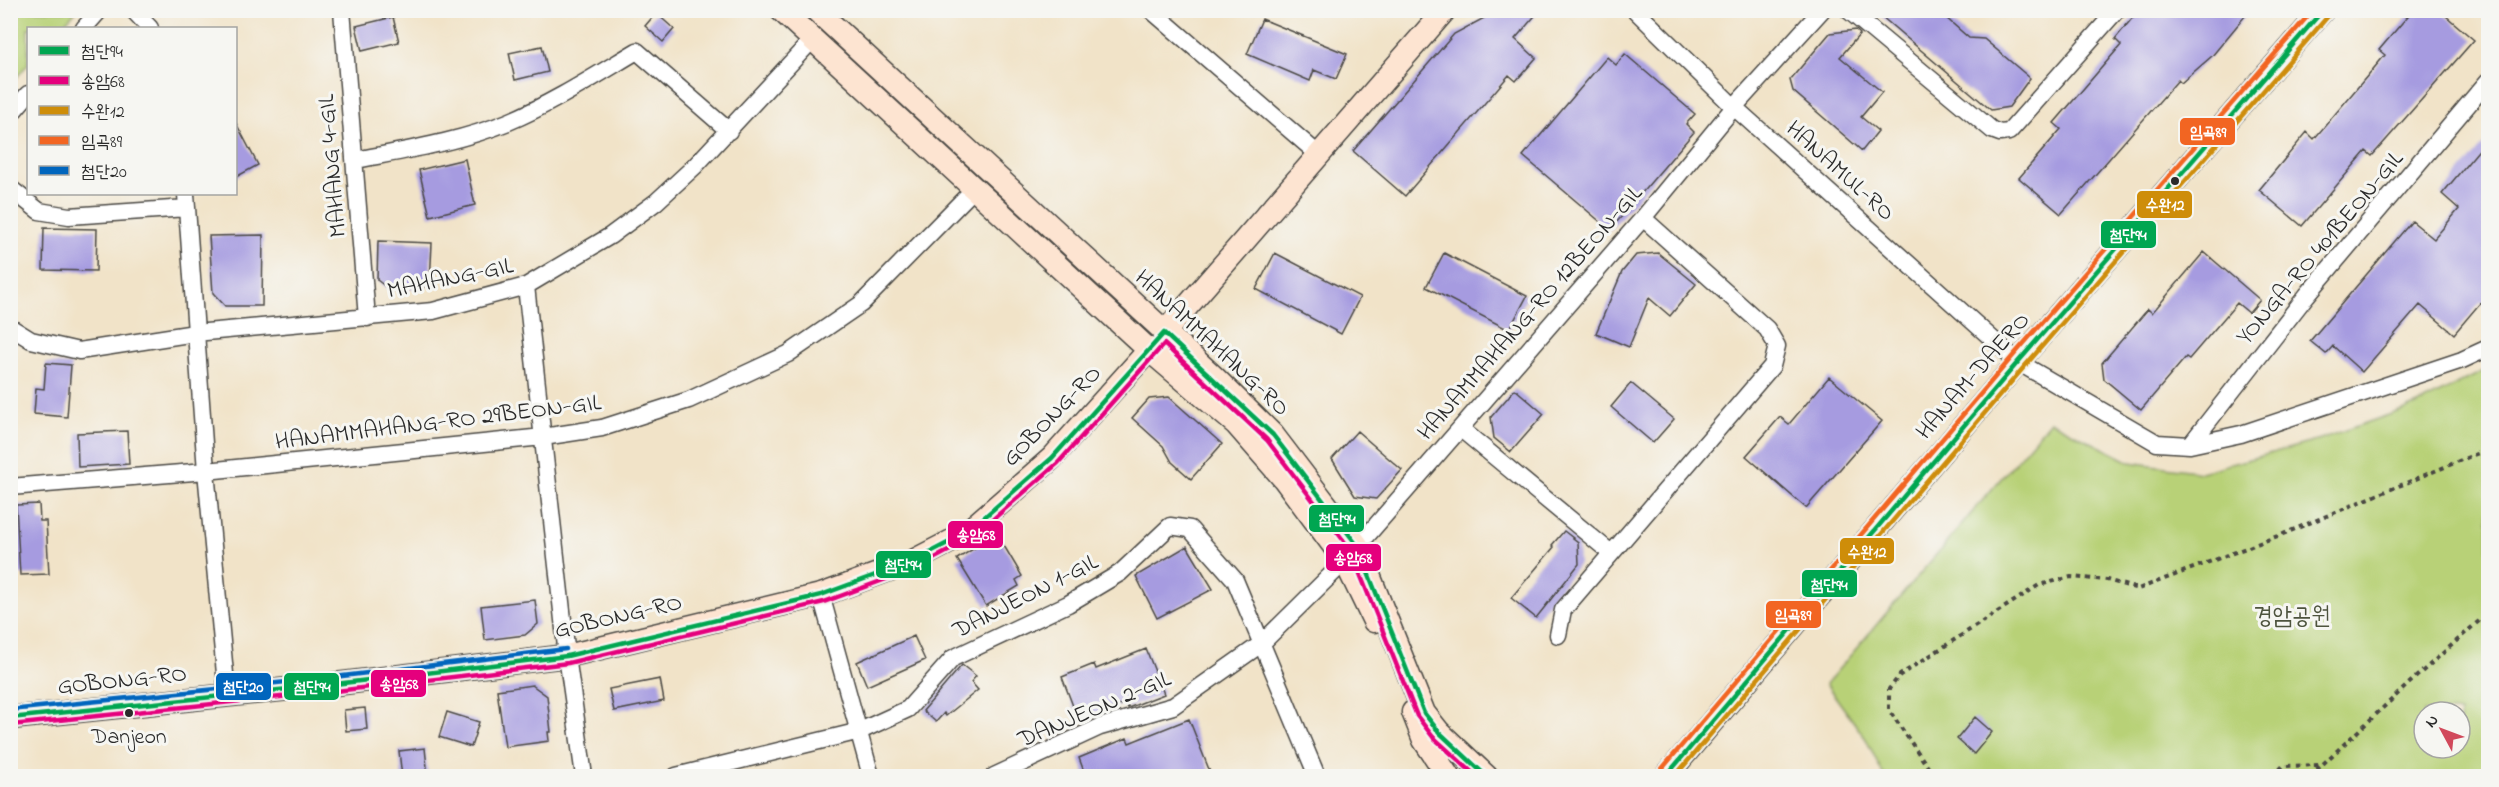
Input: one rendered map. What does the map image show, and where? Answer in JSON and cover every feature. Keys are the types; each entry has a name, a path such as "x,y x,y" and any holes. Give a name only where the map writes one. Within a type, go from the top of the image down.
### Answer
{"main road":[{"name":"HANAMMAHANG-RO","path":"781,10 1149,350 1236,423 1351,553 1371,612 1424,740 1448,777"},
{"path":"1164,333 1445,10"},
{"name":"HANAM-DAERO","path":"1666,777 2019,362 2323,10"},
{"name":"HANAMMAHANG-RO","path":"824,13 1273,435 1351,553 1424,713 1439,732 1486,777"},
{"path":"813,39 824,13"},
{"name":"GOBONG-RO","path":"10,718 567,656 821,595 913,561 965,534 1052,458 1149,350"}],"street":[{"path":"85,27 100,10"},
{"path":"133,10 149,27"},
{"name":"MAHANG 4-GIL","path":"342,10 356,160 367,318"},
{"path":"1151,10 1319,155"},
{"name":"HANAMUL-RO","path":"1635,10 1734,108 2019,362 2157,443 2190,445 2241,434 2462,360 2488,348"},
{"name":"HANAMMAHANG-RO 12BEON-GIL","path":"1351,553 1461,429 1734,108 1822,10"},
{"path":"1848,10 1992,130 2000,133 2009,132 2117,10"},
{"name":"MAHANG-GIL","path":"10,327 31,340 80,351 195,333 433,311 526,286 610,236 656,202 729,131 813,39"},
{"path":"356,160 443,143 508,122 576,88 637,51 729,131"},
{"name":"YONGA-RO 401BEON-GIL","path":"2190,445 2307,295 2488,81"},
{"path":"10,115 27,95"},
{"path":"10,188 39,211 69,216 186,201 206,471 227,695"},
{"name":"HANAMMAHANG-RO 29BEON-GIL","path":"10,487 206,471 543,437 602,428 689,400 788,354 861,304 974,189"},
{"path":"1558,635 1563,610 1772,366 1777,346 1767,329 1642,218"},
{"path":"526,286 567,656 584,777"},
{"path":"1149,350 1164,333"},
{"path":"1461,429 1611,553"},
{"name":"DANJEON 1-GIL","path":"860,731 908,709 953,658 1068,604 1120,573 1170,526 1190,529 1235,580 1262,644"},
{"name":"DANJEON 2-GIL","path":"994,777 1100,727 1173,706 1262,644 1351,553"},
{"path":"821,595 871,777"},
{"path":"1262,644 1317,777"},
{"path":"676,777 860,731"}],"path":[{"path":"1934,777 1889,710 1889,689 1900,675 2039,585 2071,578 2107,580 2138,589 2283,534 2488,449"},
{"path":"2310,777 2320,765 2488,613"},
{"path":"2273,777 2283,766 2320,765"}],"green space":[{"path":"11,10 76,11 61,27 27,27 27,65 11,84"},
{"name":"경암공원","path":"2488,369 2488,776 1884,776 1866,739 1826,684 2050,421 2130,462 2201,472 2309,443 2414,406"}],"building":[{"path":"1499,10 1540,10 1515,39 1536,58 1516,81 1509,75 1405,196 1353,151 1454,34"},
{"path":"1874,10 1937,10 1969,38 1984,39 2030,78 2009,107 1991,110"},
{"path":"2139,10 2250,10 2212,56 2181,83 2178,80 2061,214 2019,178 2061,129 2054,123 2121,45 2115,39"},
{"path":"2413,10 2439,10 2474,40 2372,156 2366,151 2302,226 2259,190 2307,132 2314,139 2385,55 2379,50"},
{"path":"656,13 674,29 663,42 645,26"},
{"path":"393,17 399,42 362,51 356,26"},
{"path":"1262,19 1347,54 1336,79 1314,70 1310,81 1247,54"},
{"path":"1856,30 1860,34 1840,57 1882,92 1861,117 1878,131 1862,151 1793,91 1790,80 1830,33"},
{"path":"542,46 548,72 515,80 509,53"},
{"path":"1625,54 1695,114 1686,124 1694,132 1610,230 1523,156 1607,57 1616,65"},
{"path":"237,125 258,165 237,176"},
{"path":"2488,139 2488,309 2481,302 2454,334 2420,305 2362,372 2333,346 2326,354 2310,341 2412,221 2434,239 2459,209 2442,194"},
{"path":"465,159 475,205 430,216 419,170"},
{"path":"44,228 97,229 96,271 43,270"},
{"path":"263,235 262,306 225,306 213,293 209,236"},
{"path":"378,241 432,243 430,284 424,284 423,288 390,290 377,280"},
{"path":"2204,252 2260,300 2249,313 2237,303 2189,359 2186,357 2141,410 2104,379 2102,363 2148,309 2152,313"},
{"path":"1275,253 1360,297 1341,334 1256,289"},
{"path":"1444,253 1527,296 1509,330 1426,287"},
{"path":"1658,253 1696,284 1670,316 1649,298 1629,347 1596,333 1622,272 1636,255"},
{"path":"46,363 71,365 67,417 34,414 36,388 44,389"},
{"path":"1829,377 1882,421 1806,508 1746,456 1780,417 1789,424"},
{"path":"1631,383 1674,419 1653,443 1611,407"},
{"path":"1515,389 1544,414 1511,452 1494,438 1491,417"},
{"path":"1169,397 1222,444 1191,479 1172,462 1163,446 1132,418 1149,399"},
{"path":"127,431 129,464 78,467 77,433"},
{"path":"1357,431 1402,470 1376,499 1355,496 1332,459"},
{"path":"39,504 40,521 46,521 49,574 20,575 16,505"},
{"path":"1564,531 1578,542 1579,564 1536,618 1511,598 1554,547 1552,545"},
{"path":"997,534 1022,576 1016,580 1019,586 986,606 957,559"},
{"path":"1187,546 1213,589 1157,618 1136,576"},
{"path":"535,600 538,624 525,635 485,640 481,606"},
{"path":"914,636 925,660 867,686 857,662"},
{"path":"1146,649 1164,694 1128,708 1126,703 1079,722 1062,677 1094,664 1096,669"},
{"path":"962,665 976,676 971,682 978,690 946,716 944,713 936,722 923,711"},
{"path":"660,679 664,701 614,711 609,689"},
{"path":"532,685 547,696 551,732 548,732 549,741 505,747 497,690"},
{"path":"365,708 367,729 346,731 344,710"},
{"path":"447,712 479,722 471,747 439,737"},
{"path":"1975,717 1992,732 1974,754 1957,739"},
{"path":"1189,719 1212,777 1086,777 1079,758 1127,738 1129,743"},
{"path":"425,748 428,777 402,777 399,751"}],"transit line":[{"name":"임곡89","path":"1660,771 2012,357 2313,10"},
{"name":"첨단94","path":"1666,776 2018,362 2323,10"},
{"name":"수완12","path":"1675,776 2024,367 2329,15"},
{"name":"첨단94","path":"10,718 327,685 567,656 821,595 913,561 965,534 1052,458 1164,333 1273,435 1357,545 1424,713 1439,732 1486,776"},
{"name":"송암68","path":"11,725 328,692 568,663 824,602 916,568 969,540 1058,463 1164,344 1267,440 1350,549 1417,716 1433,737 1476,776"},
{"name":"첨단20","path":"10,710 326,678 566,649"}],"place":[{"name":"Danjeon","path":"129,713"}]}
